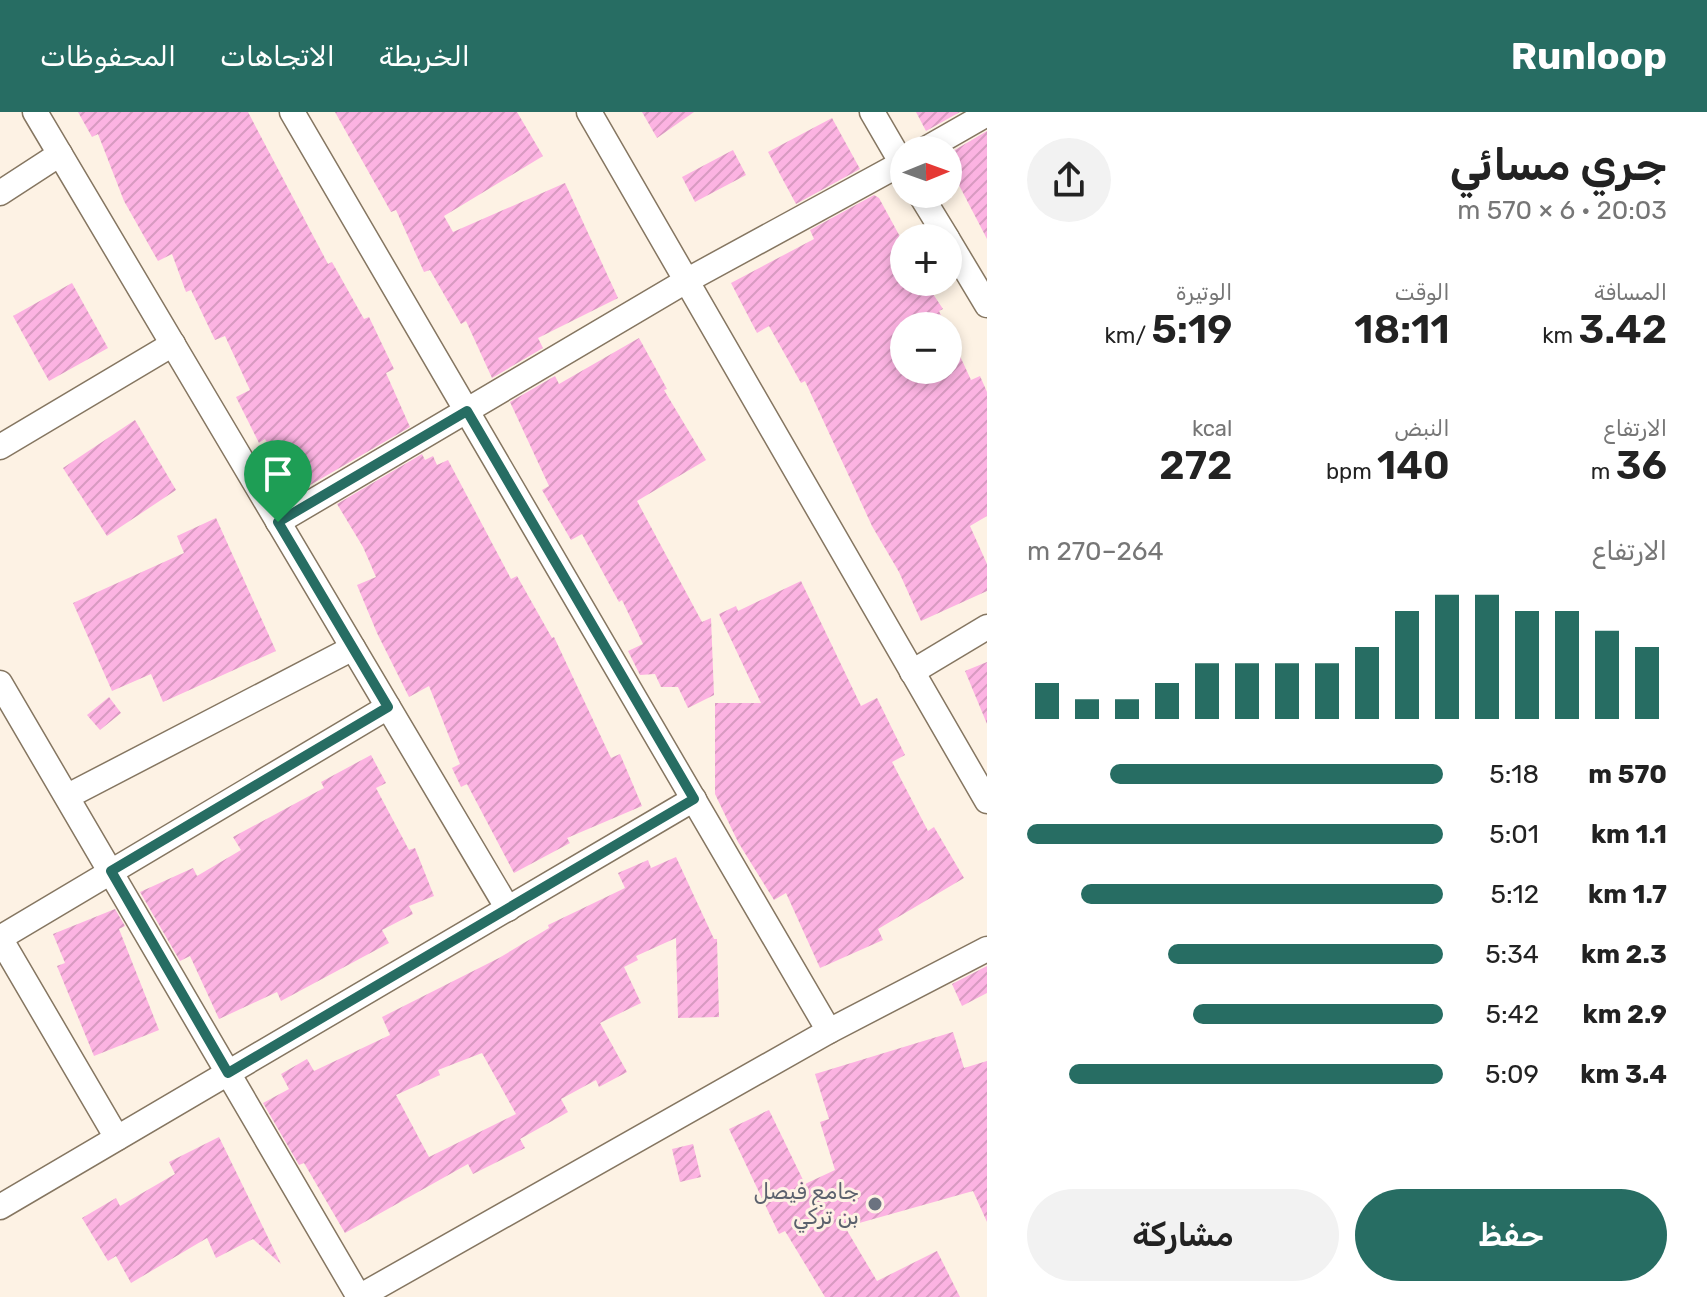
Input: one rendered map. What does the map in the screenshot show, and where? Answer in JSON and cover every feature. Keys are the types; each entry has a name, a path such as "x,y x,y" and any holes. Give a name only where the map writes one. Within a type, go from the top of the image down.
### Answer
{"street":[{"path":"35,112 508,909"},
{"path":"292,112 829,1031"},
{"path":"589,112 987,801"},
{"path":"872,112 890,142"},
{"path":"948,136 987,114"},
{"path":"0,193 60,154"},
{"path":"278,522 686,281 890,171"},
{"path":"962,264 987,305"},
{"path":"0,447 173,344"},
{"path":"912,672 987,627"},
{"path":"68,796 353,648"},
{"path":"0,683 359,1297 829,1031 987,949"},
{"path":"117,1138 0,938 388,707"},
{"path":"0,1207 694,799"}],"building":[{"path":"78,112 248,112 328,264 332,262 364,319 369,317 394,369 386,373 410,427 293,495 265,439 259,443 236,397 250,390 225,336 215,340 191,290 186,292 172,254 158,261 124,201 98,134 92,137"},
{"path":"335,112 517,112 543,156 444,216 453,232 565,183 618,298 538,338 543,348 492,378 466,321 461,324 430,270 424,272 396,210 391,212"},
{"path":"642,112 694,112 657,138"},
{"path":"916,112 960,112 926,131"},
{"path":"832,118 860,169 796,204 768,152"},
{"path":"987,131 987,239 962,191 962,146"},
{"path":"733,150 746,175 695,202 682,177"},
{"path":"874,195 879,198 893,224 890,224 890,296 934,296 943,309 939,312 890,312 890,384 962,384 962,360 971,380 980,376 987,392 987,516 970,526 987,564 987,591 921,621 899,572 872,526 805,381 801,383 769,326 757,333 731,283 814,239 810,230"},
{"path":"72,283 108,348 49,381 13,316"},
{"path":"639,338 667,389 664,390 706,460 637,501 702,622 711,618 714,695 688,708 678,687 661,687 655,674 640,675 628,651 643,644 622,600 619,602 582,534 571,540 542,490 549,486 510,402 555,376 559,384"},
{"path":"135,420 176,490 107,536 63,468"},
{"path":"422,454 425,460 433,456 437,465 448,460 511,579 517,576 554,637 611,758 620,754 642,806 567,838 570,843 514,873 467,784 461,787 452,768 460,764 429,686 409,697 377,633 357,585 376,577 363,547 337,504"},
{"path":"216,518 276,651 163,702 151,674 112,691 73,603 184,553 177,536"},
{"path":"801,581 861,706 877,698 905,755 892,762 928,831 934,827 964,878 878,929 883,940 820,968 786,893 774,900 738,842 715,794 715,703 761,703 719,614 736,606 738,611"},
{"path":"987,662 987,724 965,671"},
{"path":"109,697 121,713 100,730 87,715"},
{"path":"371,755 386,783 376,788 409,850 415,848 434,896 409,906 413,914 382,930 389,943 281,1001 277,992 219,1019 190,956 180,961 140,892 193,868 197,876 241,850 233,837 324,788 321,782"},
{"path":"676,857 714,939 717,939 719,1017 678,1018 676,938 636,956 638,960 624,967 641,1003 600,1023 627,1072 599,1087 596,1080 561,1099 568,1112 520,1139 525,1148 473,1174 468,1164 345,1233 304,1163 299,1165 263,1103 289,1089 281,1074 307,1059 314,1071 390,1035 382,1017 499,958 549,928 548,925 625,888 618,873 648,860 651,868","holes":["482,1053 516,1114 429,1157 396,1095 440,1075 438,1070"]},
{"path":"115,909 125,926 119,929 159,1030 94,1056 57,966 65,963 53,934"},
{"path":"987,966 987,993 962,1006 952,984"},
{"path":"953,1032 964,1068 987,1061 987,1222 973,1191 845,1227 877,1281 937,1251 960,1297 825,1297 785,1231 779,1234 729,1129 769,1110 805,1184 835,1170 820,1122 829,1119 815,1074"},
{"path":"219,1137 281,1264 253,1239 216,1258 207,1238 131,1283 116,1256 108,1261 82,1218 116,1198 120,1206 175,1174 169,1162"},
{"path":"693,1144 701,1177 680,1182 672,1149"}],"place":[{"name":"جامع فيصل بن تركي","path":"875,1204"}],"route":[{"path":"467,411 694,799 228,1073 111,871 388,707 278,522 467,411"}]}
